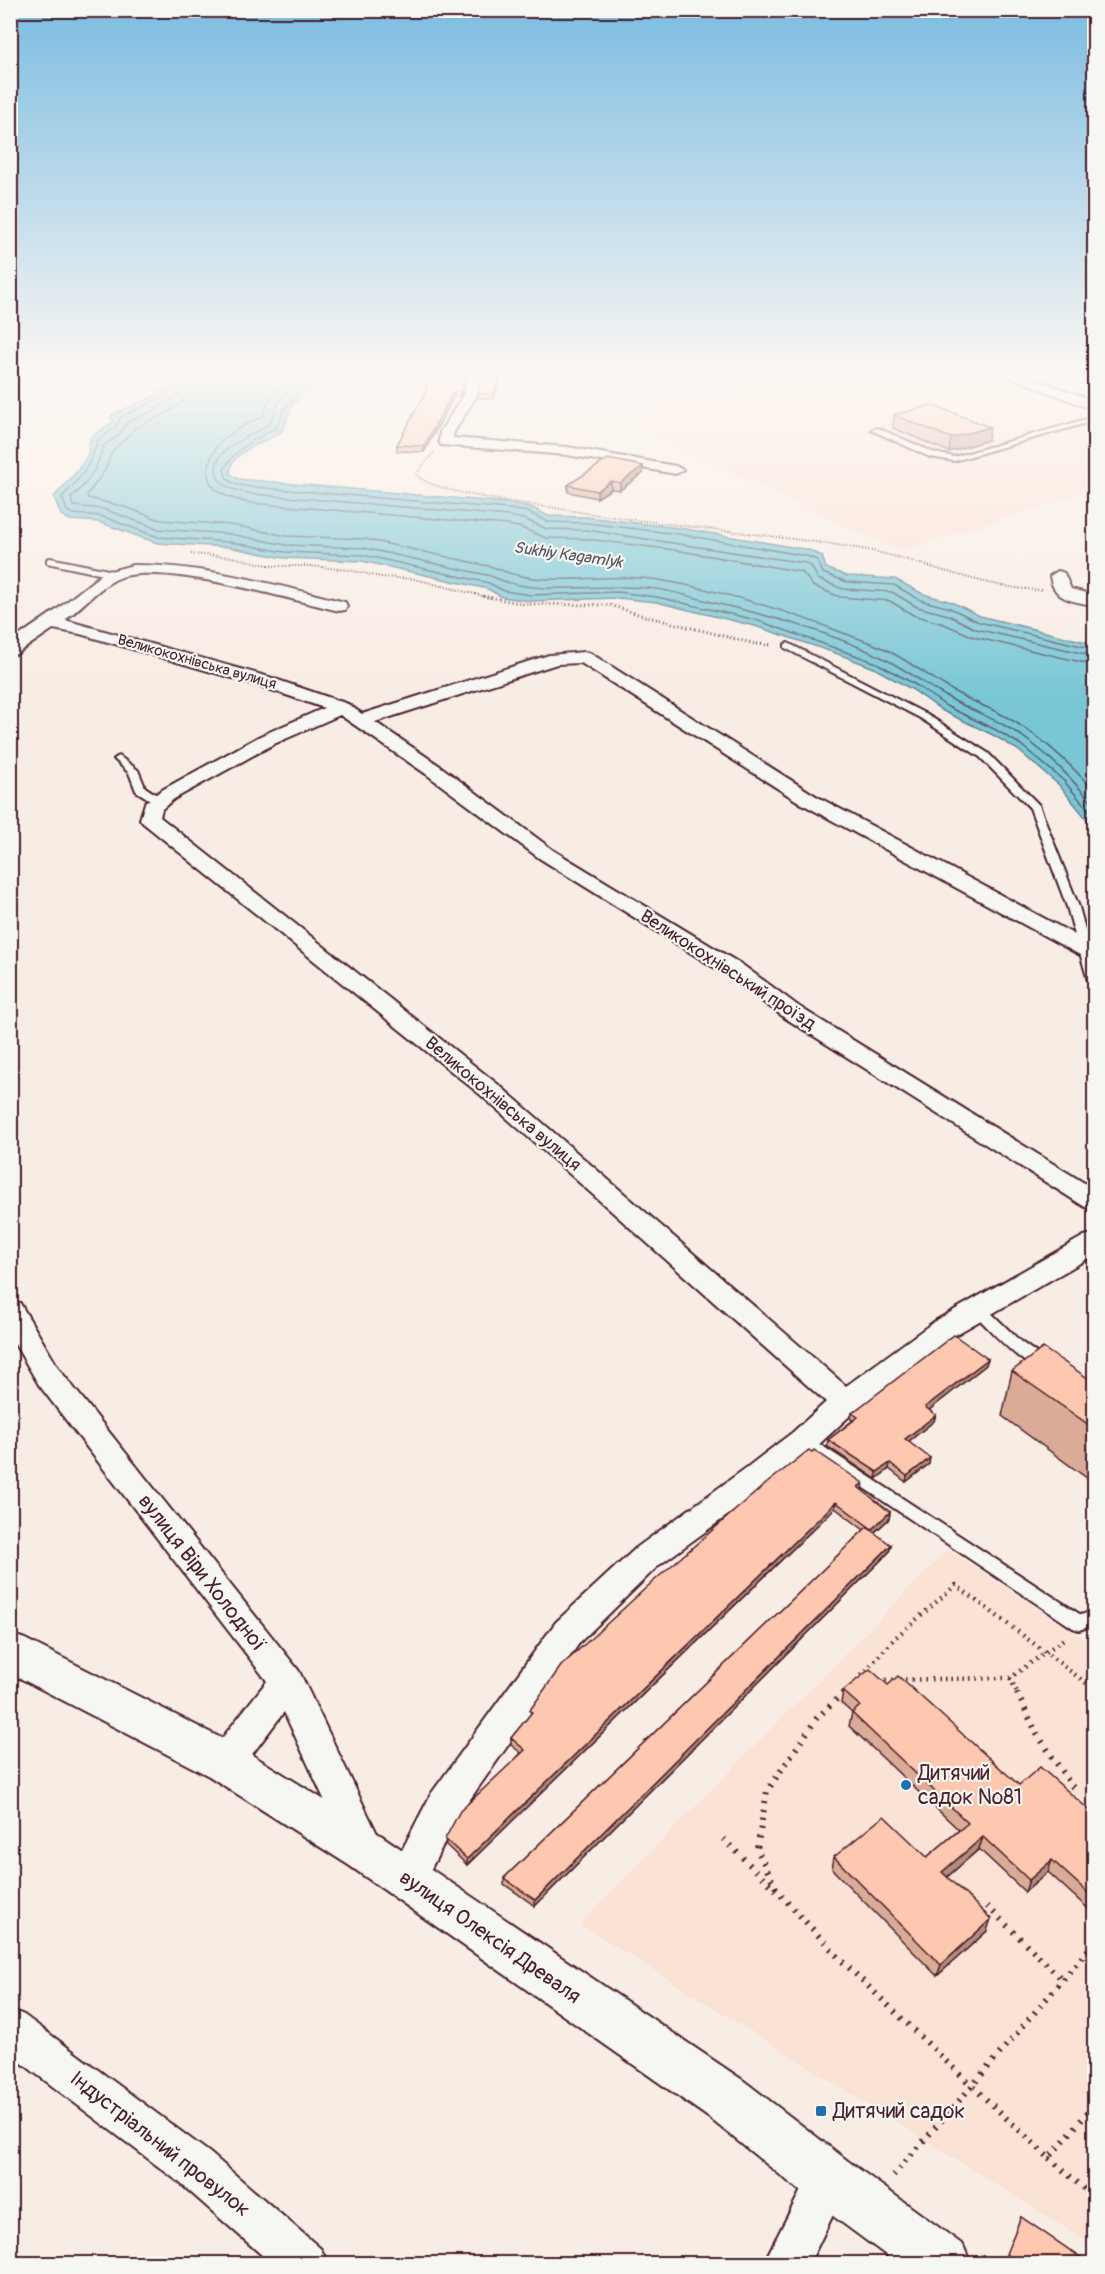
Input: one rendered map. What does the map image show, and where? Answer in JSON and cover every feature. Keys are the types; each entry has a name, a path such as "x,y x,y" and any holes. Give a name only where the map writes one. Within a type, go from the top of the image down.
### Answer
{"street":[{"path":"10,650 51,623 113,574 136,569 159,569 208,577 339,606"},
{"path":"1061,584 1095,600"},
{"name":"Великокохнівська вулиця","path":"51,623 83,629 263,681 341,708"},
{"path":"362,720 555,659 584,657 809,800 1086,949"},
{"path":"154,810 267,740 341,708"},
{"name":"Великокохнівський проїзд","path":"341,708 362,720 546,854 736,971 793,1012 1095,1201"},
{"name":"Великокохнівська вулиця","path":"154,810 491,1091 742,1309 845,1402"},
{"path":"406,1879 444,1806 568,1632 647,1557 757,1477 804,1440 845,1402 945,1328 1095,1243"},
{"name":"вулиця Віри Холодної","path":"10,1310 49,1377 287,1681 366,1851"},
{"name":"вулиця Олексія Древаля","path":"10,1652 225,1762 366,1851 726,2099 847,2193 944,2264"},
{"path":"225,1762 287,1681"},
{"name":"Індустріальний провулок","path":"10,2028 195,2168 306,2264"},
{"path":"785,2264 847,2193"}],"lane":[{"path":"50,561 113,574"},
{"path":"788,645 923,716 984,755 1035,807 1070,897 1095,981"},
{"path":"119,759 134,772 140,789 154,810"},
{"path":"978,1309 1016,1346 1060,1378"},
{"path":"804,1440 1082,1624"}],"path":[{"path":"423,481 443,489 592,514 858,548 1013,589 1061,584"},
{"path":"181,554 232,557 272,566 310,566 349,570 381,577 414,579 525,604 610,605 644,616 756,644 788,645"},
{"path":"777,1891 757,1849 767,1791 817,1718 857,1680 896,1637 956,1585 1095,1689"},
{"path":"857,1680 1010,1678 1082,1624"},
{"path":"1010,1678 1037,1734 1074,1789"},
{"path":"723,1839 777,1891 842,1961 1049,2158 1095,2197"},
{"path":"987,1906 1064,1980"},
{"path":"847,2193 972,2086 1088,1950"},
{"path":"1095,2067 1092,2079 1095,2085"},
{"path":"1049,2158 1095,2105"}],"shaded area":[{"path":"751,481 1094,481 1094,490 899,552"},
{"name":"Дитячий садок №81","path":"948,1549 1094,1646 1094,2246 580,1924"}],"water":[{"name":"Sukhiy Kagamlyk","path":"68,481 262,481 509,503 531,507 548,516 587,517 679,528 809,550 822,556 826,568 847,576 895,579 923,594 952,602 980,616 1094,644 1094,828 1059,785 1018,750 995,736 943,711 913,690 874,668 755,626 656,602 618,598 530,601 502,597 488,589 362,561 284,558 228,547 157,543 99,522 70,520 61,515 54,497"}],"building":[{"path":"574,481 611,481 597,491 568,485"},
{"path":"954,1335 988,1359 925,1407 936,1415 905,1439 930,1458 907,1476 890,1463 877,1472 828,1440 858,1417 852,1413"},
{"path":"1043,1348 1095,1383 1095,1429 1012,1371"},
{"path":"809,1450 812,1452 814,1450 863,1483 858,1487 890,1512 872,1529 836,1502 467,1859 445,1839 460,1811 525,1750 511,1738 532,1712 530,1710 561,1666 648,1586 762,1487"},
{"path":"867,1527 891,1545 535,1900 504,1878"},
{"path":"870,1669 888,1685 898,1676 1019,1785 1040,1767 1095,1815 1095,1899 1052,1860 1029,1880 983,1837 942,1872 991,1919 941,1965 834,1857 884,1816 927,1857 968,1823 852,1713 860,1706 843,1691"},
{"path":"1021,2217 1090,2264 1021,2264 1006,2254"}],"place":[{"name":"Дитячий садок №81","path":"906,1785"},
{"name":"Дитячий садок","path":"821,2111"}]}
